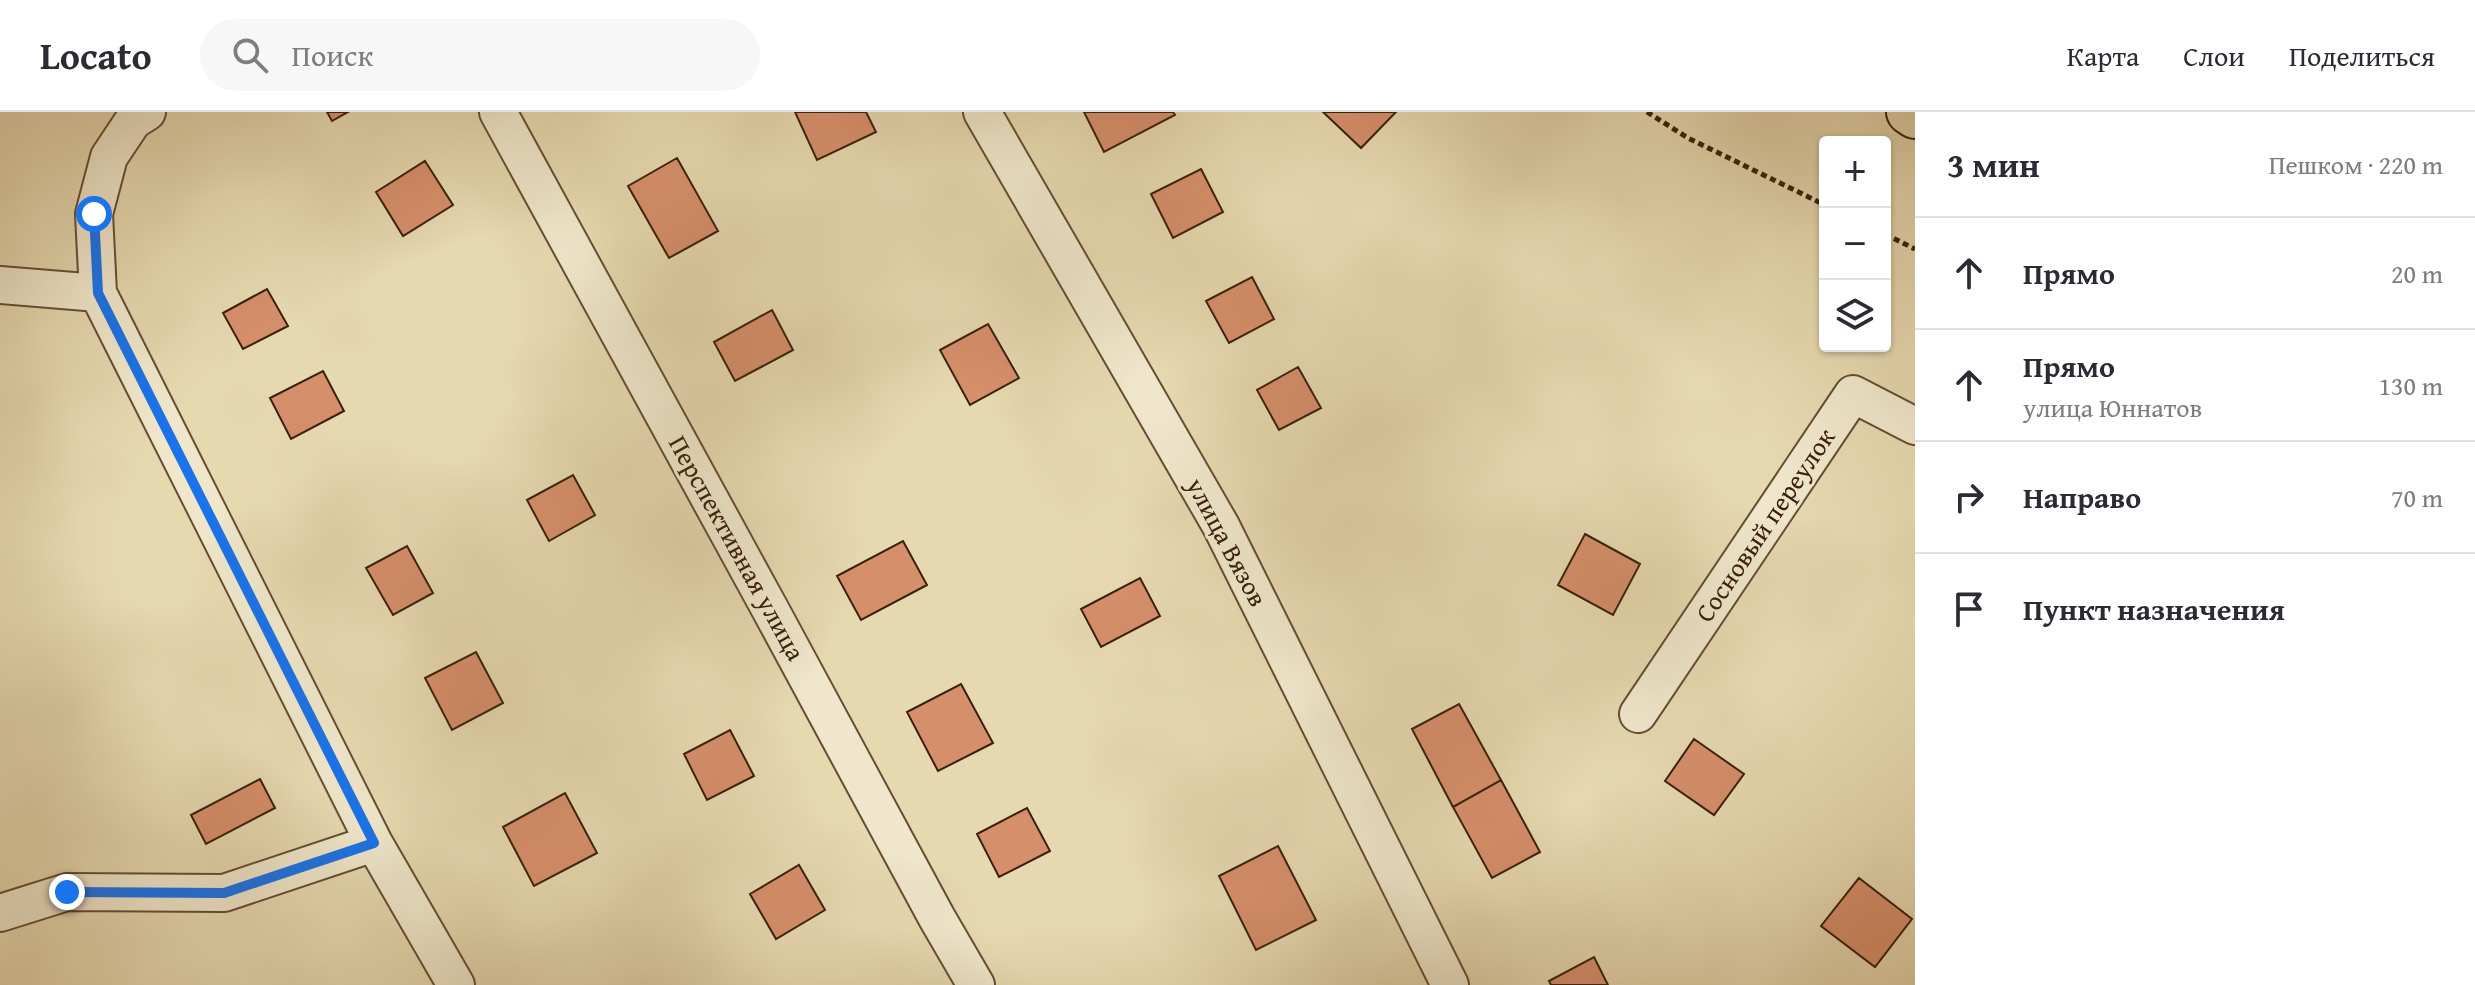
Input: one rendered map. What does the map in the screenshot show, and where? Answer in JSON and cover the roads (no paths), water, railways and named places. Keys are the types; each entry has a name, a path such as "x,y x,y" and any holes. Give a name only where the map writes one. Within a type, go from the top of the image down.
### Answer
{"highway":[{"path":"1909,112 1915,116"}],"street":[{"path":"147,112 133,121 109,157 105,171 94,214 98,293 374,843 456,985"},
{"name":"Перспективная улица","path":"498,112 976,985"},
{"name":"улица Вязов","path":"982,112 1221,526 1450,985"},
{"path":"0,285 98,293"},
{"name":"Сосновый переулок","path":"1638,714 1853,394 1915,426"},
{"path":"0,913 67,892 224,893 374,843"}]}
